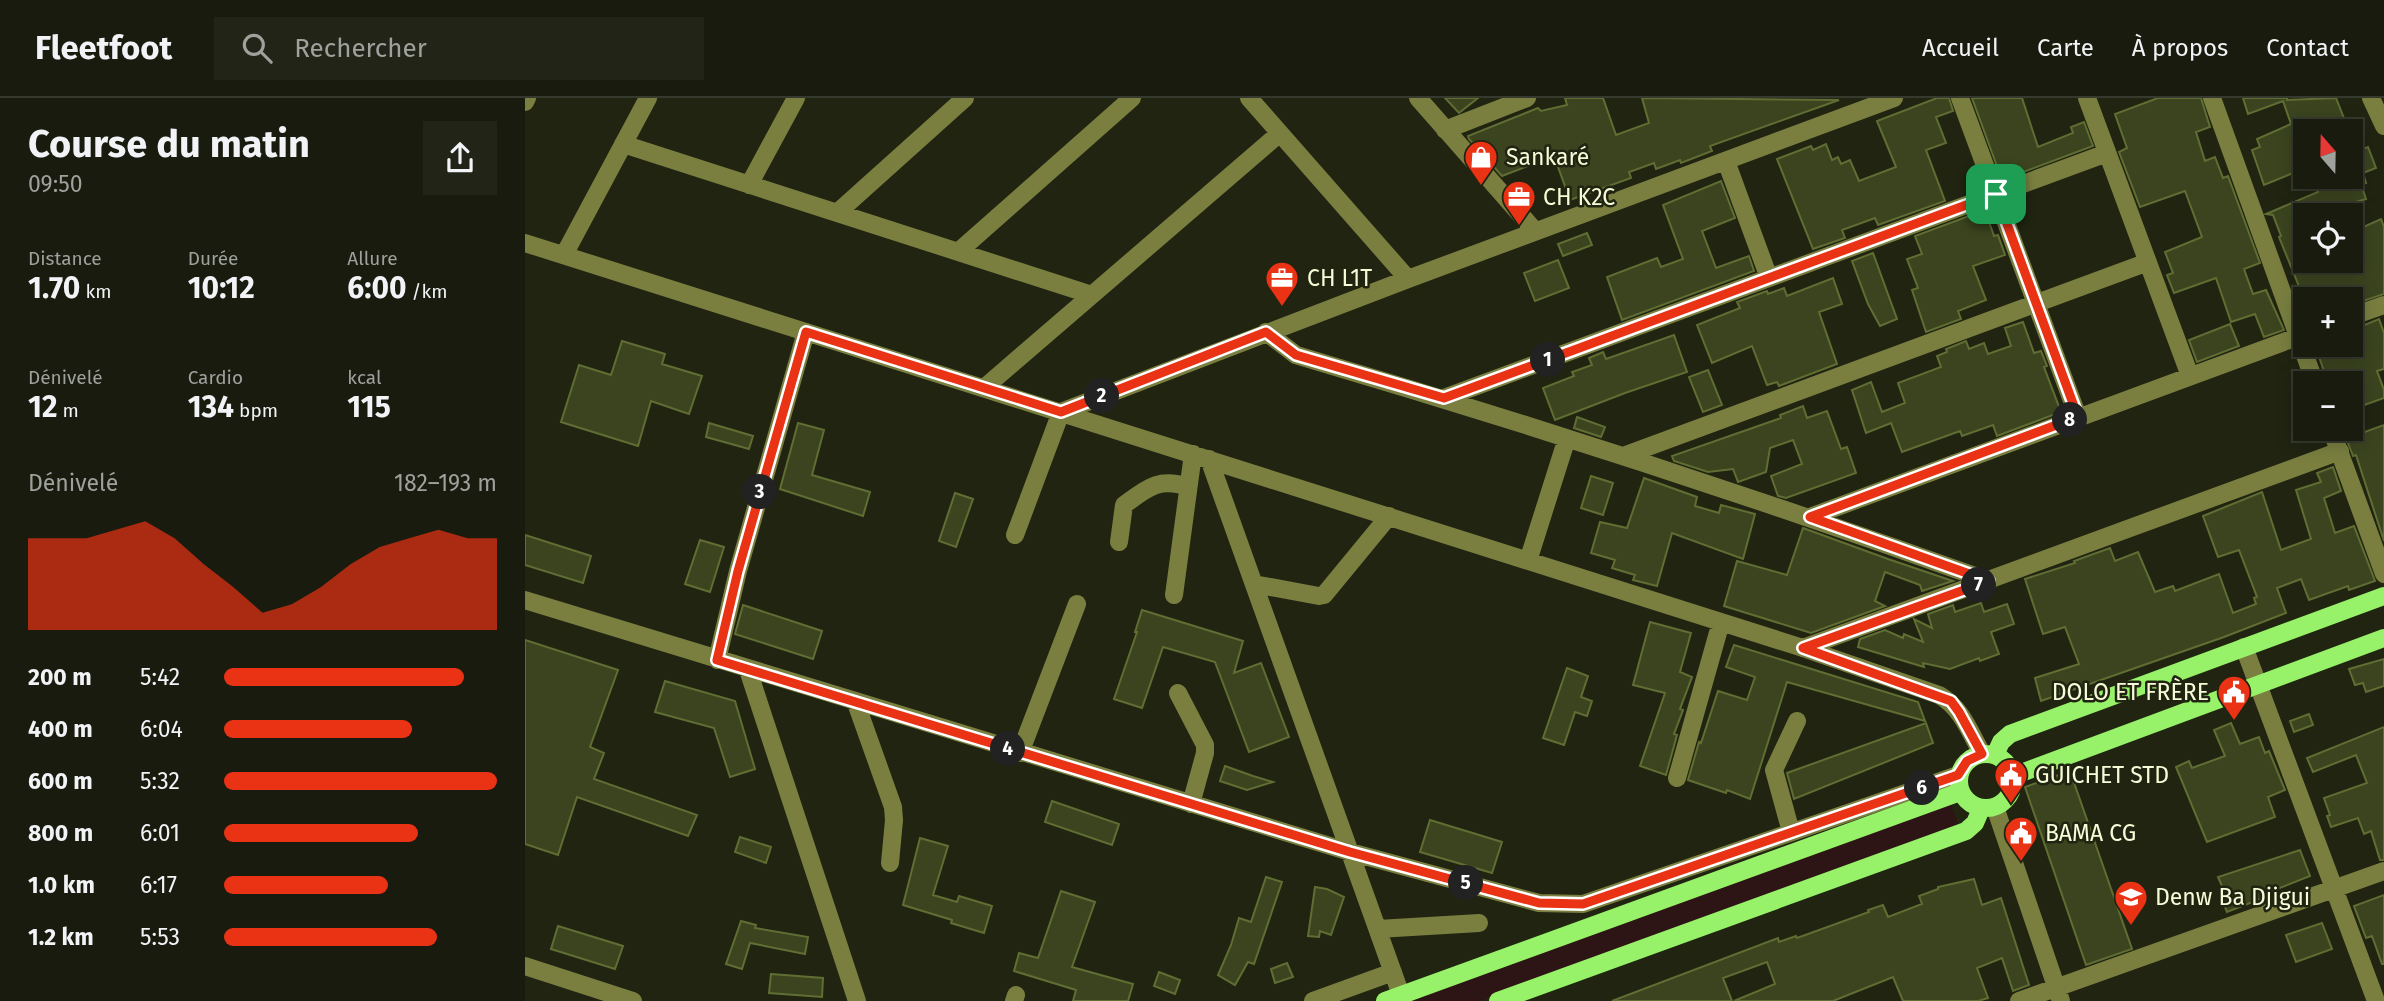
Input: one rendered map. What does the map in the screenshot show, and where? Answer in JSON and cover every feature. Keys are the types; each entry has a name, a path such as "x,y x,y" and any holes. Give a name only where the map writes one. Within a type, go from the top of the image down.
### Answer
{"main road":[{"path":"1988,808 1968,803 1959,784 1967,761 1989,755 2010,734 2384,596"},
{"path":"2013,776 2384,638"},
{"path":"1497,1001 1966,831 1988,808 2004,802 2012,790 2013,776 2007,763 1989,755"},
{"path":"1393,998 1959,784"}],"street":[{"path":"565,255 649,98"},
{"path":"749,185 796,98"},
{"path":"837,213 965,98"},
{"path":"958,251 1132,98"},
{"path":"1249,98 1408,279"},
{"path":"1418,98 1535,231"},
{"path":"1445,130 1527,98"},
{"path":"1015,535 1061,412 1266,332 1894,98"},
{"path":"1960,98 2078,417"},
{"path":"2087,98 2190,376"},
{"path":"2212,98 2293,314"},
{"path":"2371,98 2384,126"},
{"path":"984,388 1280,133"},
{"path":"623,144 1092,295"},
{"path":"1444,398 2107,153"},
{"path":"1726,160 1769,278"},
{"path":"525,243 1803,648 1951,701 1989,755"},
{"path":"1626,456 2148,262"},
{"path":"2363,312 2384,305"},
{"path":"717,660 738,571 806,332"},
{"path":"1266,332 1296,355 1444,398 1626,456 1810,517 1989,581"},
{"path":"1810,517 2293,338"},
{"path":"1528,561 1567,438"},
{"path":"2336,441 2384,575"},
{"path":"1803,648 2340,451"},
{"path":"1174,595 1188,487 1201,457"},
{"path":"1201,457 1254,584 1378,929 1393,972 1393,998"},
{"path":"1119,542 1124,505 1157,484 1177,483 1188,487"},
{"path":"1254,584 1324,595 1389,516"},
{"path":"525,600 1350,852 1539,903 1583,904 1791,832 1959,784"},
{"path":"1020,752 1077,604"},
{"path":"1677,778 1721,622"},
{"path":"2244,647 2375,1001"},
{"path":"748,670 857,1001"},
{"path":"1178,693 1205,745 1206,753 1191,804"},
{"path":"856,703 893,807 890,863"},
{"path":"1791,832 1775,771 1797,721"},
{"path":"1988,808 2059,994"},
{"path":"2019,1001 2059,994 2384,872"},
{"path":"1378,929 1479,923"},
{"path":"525,966 633,1001"},
{"path":"1313,1001 1393,972"}],"shaded area":[{"path":"1950,802 1960,828 1480,1001 1403,1001"}],"building":[{"path":"1445,98 1478,98 1459,113"},
{"path":"1565,98 1603,98 1616,135 1649,123 1642,98 1839,100 1710,146 1712,151 1681,163 1680,160 1656,169 1654,163 1629,172 1631,178 1570,200 1554,156 1502,176 1469,139 1468,136 1538,108 1541,111 1567,105"},
{"path":"1937,98 1949,98 1953,111 1936,117 1946,143 1926,150 1945,201 1878,225 1875,218 1842,230 1845,238 1813,249 1777,159 1811,146 1813,150 1826,144 1832,160 1838,157 1841,164 1850,160 1859,181 1896,167 1877,121"},
{"path":"1972,98 2022,98 2038,147 2073,133 2071,127 2084,122 2093,146 2002,180"},
{"path":"2158,98 2201,98 2210,127 2196,132 2205,161 2215,157 2223,178 2228,176 2260,263 2244,269 2253,294 2266,290 2284,330 2264,337 2255,314 2231,322 2216,278 2174,293 2167,275 2173,273 2165,252 2202,237 2185,191 2140,207 2119,152 2127,148 2115,114"},
{"path":"2243,98 2336,98 2344,119 2293,119 2293,173 2264,185 2252,150 2260,147 2257,139 2291,124 2283,101 2248,114"},
{"path":"2368,147 2376,168 2363,173 2363,149"},
{"path":"1721,181 1735,218 1702,231 1716,268 1749,256 1754,271 1622,320 1607,277 1657,258 1661,267 1683,259 1663,205"},
{"path":"2317,189 2363,189 2366,199 2352,203 2293,203 2293,272 2273,215 2266,214 2318,192"},
{"path":"1985,210 1994,236 1998,235 2005,255 1973,266 1986,300 1958,311 1961,319 1926,332 1912,290 1918,288 1907,259 1922,254 1915,236"},
{"path":"2381,219 2384,227 2384,294 2363,301 2363,287 2299,287 2294,273 2363,273 2363,227"},
{"path":"1587,233 1592,245 1563,256 1558,244"},
{"path":"1873,253 1897,319 1880,326 1868,304 1852,261"},
{"path":"1558,260 1569,288 1535,301 1524,273"},
{"path":"1833,278 1842,304 1819,312 1837,364 1779,386 1777,382 1767,385 1752,346 1712,363 1697,325 1740,308 1737,302 1767,291 1768,294 1784,288 1787,296"},
{"path":"2379,319 2384,333 2384,369 2377,371 2384,398 2363,405 2363,371 2324,371 2319,357 2363,357 2363,326"},
{"path":"2023,322 2034,353 2041,351 2047,366 2044,367 2061,412 1997,436 1993,425 1962,436 1960,431 1902,452 1891,423 1866,433 1852,390 1871,382 1882,412 1905,403 1898,383 1941,367 1937,356 1947,352 1946,349 1966,341 1969,349 1984,343 1988,354 2011,346 2005,328"},
{"path":"2230,324 2239,346 2197,362 2189,340"},
{"path":"1674,335 1687,372 1555,420 1543,388 1574,376 1572,372 1592,365 1589,358 1603,352 1606,359"},
{"path":"622,341 665,354 662,364 702,376 689,414 651,401 638,446 561,422 579,365 611,375"},
{"path":"1708,370 1722,405 1703,412 1689,377"},
{"path":"1803,406 1807,418 1827,411 1841,449 1847,447 1856,473 1786,498 1778,496 1771,476 1802,464 1793,440 1770,448 1766,472 1738,482 1733,469 1708,472 1674,461 1672,456 1781,418 1780,415"},
{"path":"1577,417 1605,427 1601,437 1574,428"},
{"path":"709,423 753,436 749,449 706,437"},
{"path":"798,423 824,430 812,475 870,492 863,516 780,489"},
{"path":"2384,425 2384,541 2356,455 2353,456 2347,441 2363,441 2363,433"},
{"path":"2333,467 2341,491 2324,498 2335,533 2354,526 2375,581 2349,590 2348,586 2309,600 2301,579 2277,588 2286,613 2041,701 2035,678 2079,664 2065,627 2043,634 2025,579 2110,548 2115,561 2138,552 2155,592 2173,586 2175,591 2219,574 2233,613 2256,604 2254,598 2257,597 2239,550 2218,557 2203,516 2262,492 2281,550 2311,539 2296,490 2321,482 2317,473"},
{"path":"1591,476 1613,483 1603,515 1581,508"},
{"path":"1644,478 1697,497 1695,506 1719,513 1721,505 1755,514 1743,559 1672,533 1657,586 1633,580 1635,575 1612,568 1615,560 1591,553 1600,522 1627,528"},
{"path":"955,493 973,499 956,547 939,541"},
{"path":"1803,528 1953,581 1922,591 1920,585 1885,572 1875,601 1885,606 1811,633 1724,606 1737,561 1787,575"},
{"path":"525,535 591,556 583,583 525,565"},
{"path":"700,540 724,547 710,592 685,584"},
{"path":"1981,603 1984,612 2007,604 2014,624 1991,632 1999,654 1980,661 1979,658 1950,669 1923,663 1924,667 1858,647 1860,639 1885,630 1903,638 1904,634 1923,642 1914,619 1932,628 1928,614 1953,605 1955,612"},
{"path":"743,605 822,631 813,659 735,634"},
{"path":"1142,610 1243,641 1234,673 1261,663 1289,737 1249,752 1215,662 1163,647 1142,708 1114,699"},
{"path":"1650,622 1691,633 1680,672 1692,677 1680,709 1683,710 1674,734 1677,735 1666,775 1640,766 1665,693 1633,685"},
{"path":"525,640 618,670 590,747 604,753 594,779 697,815 688,836 577,797 558,855 525,844"},
{"path":"1734,645 1918,702 1925,721 1787,682 1750,799 1688,780 1718,691 1747,700 1755,677 1726,667"},
{"path":"2384,659 2384,686 2366,692 2363,683 2355,685 2349,669"},
{"path":"1567,668 1588,676 1581,697 1592,701 1587,716 1575,712 1564,745 1543,738"},
{"path":"665,681 735,701 755,769 730,777 714,728 655,712"},
{"path":"2309,714 2313,725 2294,732 2290,721"},
{"path":"1926,723 1933,743 1794,799 1787,773"},
{"path":"2231,723 2240,744 2259,737 2265,753 2269,751 2285,790 2268,797 2275,817 2207,842 2176,767 2189,761 2192,768 2225,756 2214,730"},
{"path":"2384,727 2384,860 2380,860 2371,831 2364,834 2358,818 2331,827 2327,816 2330,815 2324,798 2367,783 2356,755 2313,772 2307,758"},
{"path":"1225,766 1273,782 1247,790 1220,781"},
{"path":"2070,771 2132,949 2086,965 2025,787"},
{"path":"1052,801 1119,824 1112,845 1045,822"},
{"path":"1430,820 1502,842 1492,873 1420,852"},
{"path":"740,837 771,847 766,863 735,852"},
{"path":"920,838 948,846 933,895 957,902 959,896 992,906 984,933 903,905"},
{"path":"2300,850 2310,876 2227,912 2220,895 2225,893 2218,877"},
{"path":"1266,877 1282,882 1254,964 1248,962 1235,985 1218,975 1239,918 1251,922"},
{"path":"1974,879 1982,905 2001,898 2029,985 2013,991 2002,958 1977,968 1988,998 1978,1001 1903,1001 1893,977 1833,1001 1734,1001 1775,984 1767,962 1723,978 1732,1001 1612,1001 1778,938 1779,942 1796,936 1797,938 1883,905 1888,917 1922,904 1919,896 1938,887"},
{"path":"1315,887 1344,897 1331,935 1320,931 1319,937 1308,936"},
{"path":"1061,891 1095,902 1072,967 1133,984 1128,1001 1073,1001 1076,990 1014,971 1019,953 1038,958"},
{"path":"2384,895 2382,964 2372,936 2366,938 2354,906"},
{"path":"741,921 756,925 755,928 808,937 805,954 750,943 742,969 726,964"},
{"path":"2322,923 2332,949 2296,962 2286,935"},
{"path":"558,926 623,946 615,969 551,949"},
{"path":"1287,963 1293,977 1275,983 1271,969"},
{"path":"1159,972 1180,980 1175,994 1154,986"},
{"path":"771,974 823,978 822,997 769,993"}],"place":[{"name":"Sankaré","path":"1481,187"},
{"name":"CH K2C","path":"1519,227"},
{"name":"CH L1T","path":"1282,308"},
{"name":"DOLO ET FRÈRE","path":"2234,722"},
{"name":"GUICHET STD","path":"2011,805"},
{"name":"BAMA CG","path":"2021,863"},
{"name":"Denw Ba Djigui","path":"2131,927"}],"route":[{"path":"1996,194 2078,417 1810,517 1989,581 1803,648 1951,701 1982,754 1967,761 1958,775 1583,904 1539,903 1350,852 717,660 738,571 806,332 1061,412 1266,332 1296,355 1444,398 1996,194"}]}
